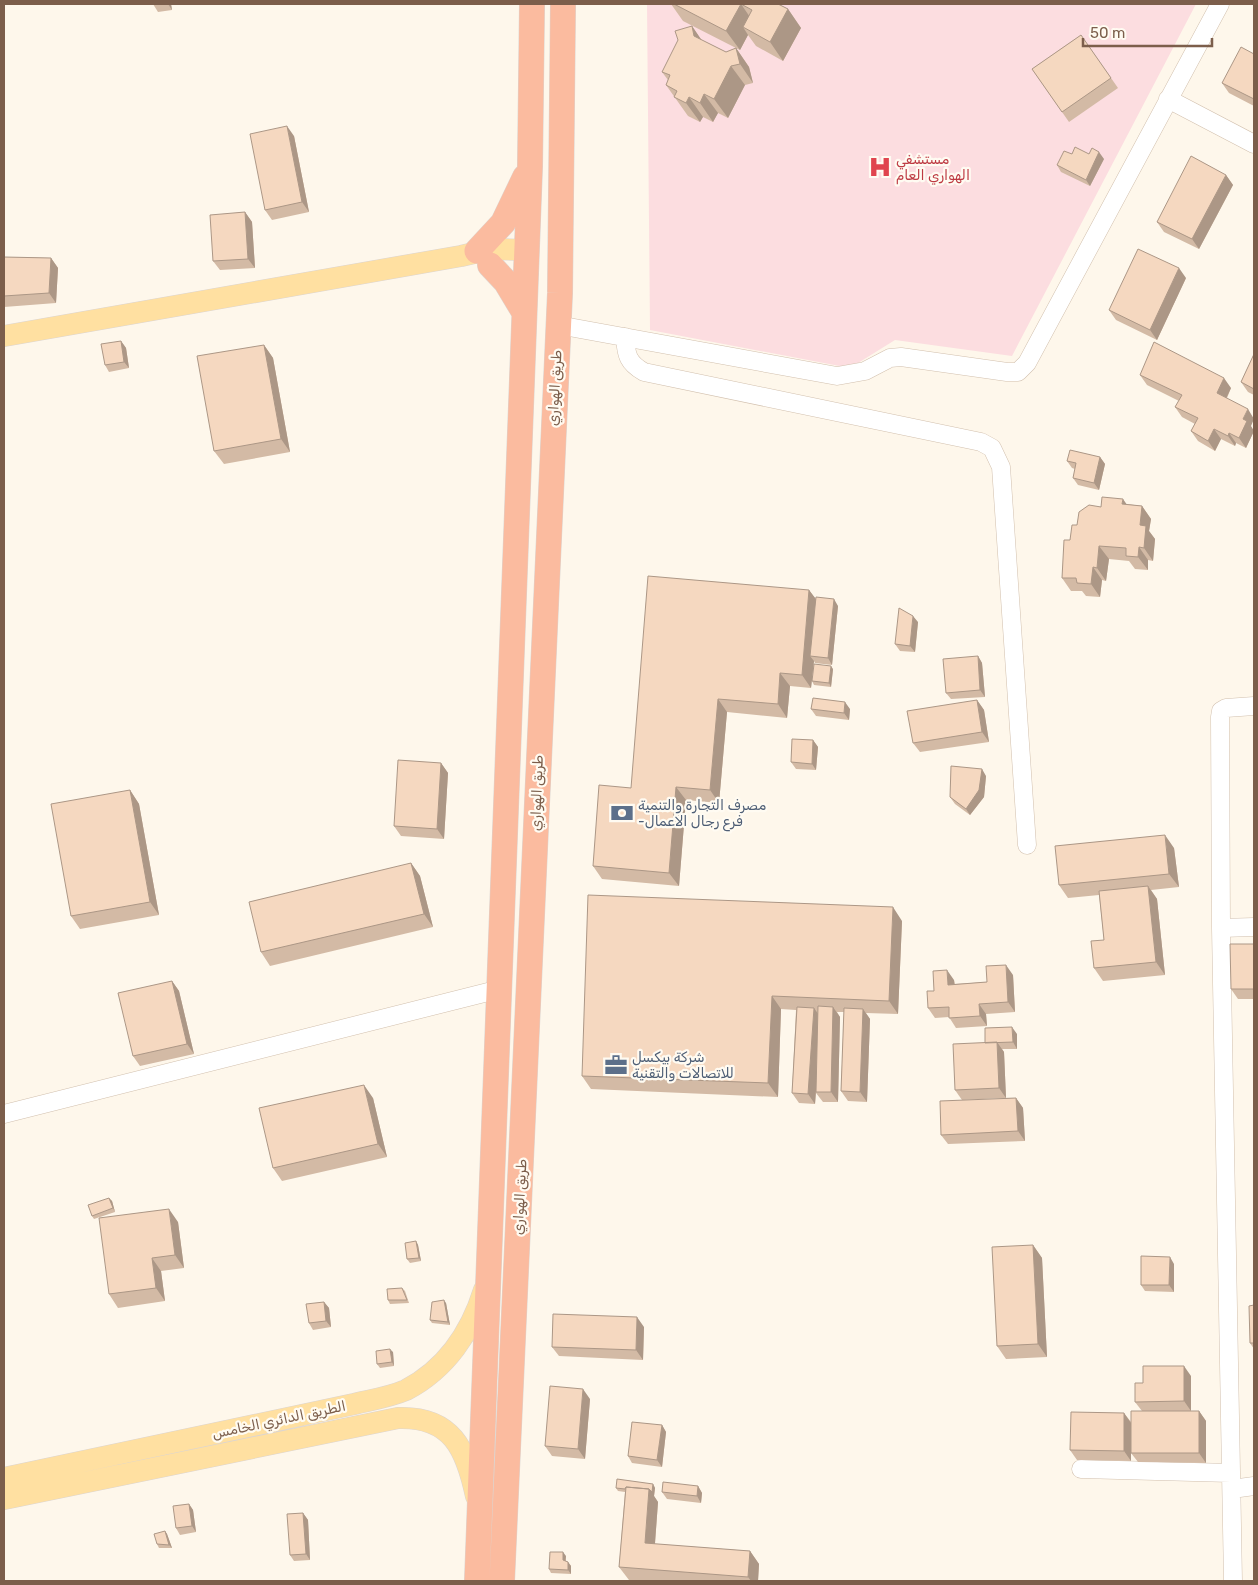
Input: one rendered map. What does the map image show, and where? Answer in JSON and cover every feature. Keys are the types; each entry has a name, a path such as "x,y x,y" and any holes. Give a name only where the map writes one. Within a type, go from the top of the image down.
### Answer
{"highway":[{"path":"477,1581 487,1270 506,836 530,166 532,4"},
{"name":"طريق الهواري","path":"502,1581 558,326 561,244 563,4"},
{"path":"524,312 506,282 476,258 503,223 530,166"},
{"path":"506,836 535,838"}],"main road":[{"path":"4,336 476,258 526,260"},
{"name":"الطريق الدائري الخامس","path":"4,1478 354,1404 405,1390 436,1369 462,1341 479,1307 487,1270"},
{"name":"الطريق الدائري الخامس","path":"4,1500 398,1418 413,1418 434,1423 457,1442 466,1460 479,1512"}],"street":[{"path":"558,326 837,376 859,372 890,358 901,357 1006,372 1018,372 1027,363 1220,4"},
{"path":"1168,99 1254,144"},
{"path":"625,337 626,356 632,365 644,372 981,442 992,448 1001,467 1028,845"},
{"path":"1233,1581 1220,717 1221,711 1226,708 1254,706"},
{"path":"1222,928 1254,927"},
{"path":"4,1114 500,989"},
{"path":"1080,1469 1231,1481 1254,1486"}],"shaded area":[{"name":"مستشفي الهواري العام","path":"647,4 1196,4 1012,356 895,340 850,368 650,330"}],"building":[{"path":"674,4 741,4 726,31"},
{"path":"741,4 778,4 788,9 770,42 743,27 752,10"},
{"path":"692,26 694,36 726,52 736,48 740,64 731,66 714,99 704,94 700,103 689,97 686,103 674,97 677,91 666,85 670,75 662,72 678,40 675,31"},
{"path":"1081,35 1111,78 1062,112 1032,69"},
{"path":"1241,47 1254,54 1254,99 1222,83"},
{"path":"287,126 302,202 265,210 250,134"},
{"path":"1075,147 1089,154 1092,148 1099,152 1086,180 1057,165 1064,151 1072,154"},
{"path":"1191,156 1226,175 1192,239 1157,222"},
{"path":"245,212 248,259 213,261 210,215"},
{"path":"1138,249 1179,268 1150,330 1109,310"},
{"path":"4,257 51,258 49,293 4,296"},
{"path":"121,341 124,362 105,365 101,344"},
{"path":"1154,342 1224,378 1217,393 1248,409 1243,419 1247,421 1239,438 1229,433 1228,436 1214,429 1208,441 1191,431 1198,418 1175,407 1182,395 1140,375"},
{"path":"264,345 281,439 214,451 197,356"},
{"path":"1254,354 1254,389 1241,382"},
{"path":"1070,450 1100,457 1094,483 1073,478 1076,463 1067,461"},
{"path":"1102,497 1123,499 1122,504 1142,506 1140,525 1146,526 1144,548 1139,547 1138,557 1126,556 1126,548 1099,546 1097,568 1093,567 1091,584 1077,583 1076,578 1062,578 1064,540 1070,540 1072,525 1077,525 1079,512 1089,505 1101,507"},
{"path":"648,576 809,590 802,675 780,673 778,704 718,699 710,790 676,787 669,873 593,866 599,785 631,788"},
{"path":"816,597 834,599 828,658 810,656"},
{"path":"899,608 913,616 910,646 895,644"},
{"path":"978,656 980,690 946,693 943,659"},
{"path":"814,664 831,666 829,683 812,681"},
{"path":"813,698 845,702 844,713 811,709"},
{"path":"977,700 982,732 913,743 907,711"},
{"path":"792,739 813,740 812,764 791,762"},
{"path":"398,760 441,763 437,829 394,826"},
{"path":"951,766 982,769 979,790 966,809 950,797"},
{"path":"130,790 150,902 71,916 51,804"},
{"path":"1165,835 1169,874 1059,885 1055,846"},
{"path":"411,863 424,914 261,952 249,902"},
{"path":"1148,886 1156,962 1094,968 1091,941 1104,940 1099,891"},
{"path":"588,895 893,907 889,1001 772,996 768,1083 582,1076"},
{"path":"1230,944 1254,944 1254,989 1231,989"},
{"path":"1006,965 1008,1002 979,1004 980,1016 949,1018 949,1007 928,1008 927,991 934,991 933,971 947,970 948,985 987,982 986,966"},
{"path":"172,981 187,1044 133,1056 118,993"},
{"path":"818,1006 833,1007 831,1092 816,1092"},
{"path":"797,1007 814,1008 808,1094 792,1093"},
{"path":"844,1008 863,1009 860,1092 841,1091"},
{"path":"1012,1027 1013,1042 985,1043 985,1028"},
{"path":"997,1042 999,1088 955,1090 953,1044"},
{"path":"364,1085 378,1144 273,1168 259,1108"},
{"path":"1016,1098 1018,1131 941,1135 940,1101"},
{"path":"109,1198 113,1208 92,1216 88,1205"},
{"path":"169,1209 175,1255 152,1258 156,1288 109,1294 99,1218"},
{"path":"416,1241 419,1258 407,1259 405,1243"},
{"path":"1033,1245 1038,1344 997,1346 992,1247"},
{"path":"1141,1256 1170,1257 1169,1285 1141,1285"},
{"path":"402,1288 407,1300 388,1300 387,1289"},
{"path":"444,1300 448,1322 430,1320 432,1302"},
{"path":"324,1302 326,1321 309,1323 306,1304"},
{"path":"1254,1305 1254,1343 1250,1343 1249,1306"},
{"path":"553,1314 637,1317 636,1350 552,1347"},
{"path":"390,1349 392,1362 377,1364 376,1351"},
{"path":"1143,1366 1184,1366 1184,1401 1135,1402 1135,1383 1143,1383"},
{"path":"550,1386 583,1389 578,1449 545,1446"},
{"path":"1131,1411 1199,1411 1199,1453 1131,1453"},
{"path":"1071,1412 1124,1413 1124,1451 1070,1450"},
{"path":"632,1422 662,1425 657,1460 628,1456"},
{"path":"617,1479 653,1484 652,1492 649,1489 616,1488"},
{"path":"663,1482 698,1486 697,1496 662,1492"},
{"path":"626,1487 649,1489 645,1543 750,1551 748,1577 619,1567"},
{"path":"189,1504 192,1526 176,1528 173,1506"},
{"path":"303,1513 306,1554 290,1555 287,1514"},
{"path":"165,1531 169,1545 157,1544 154,1534"},
{"path":"550,1552 563,1552 563,1560 568,1562 568,1570 549,1569"}],"place":[{"name":"مستشفي الهواري العام","path":"880,167"},
{"name":"مصرف التجارة والتنمية -فرع رجال الاعمال","path":"622,813"},
{"name":"شركة بيكسل للاتصالات والتقنية","path":"616,1065"}]}
